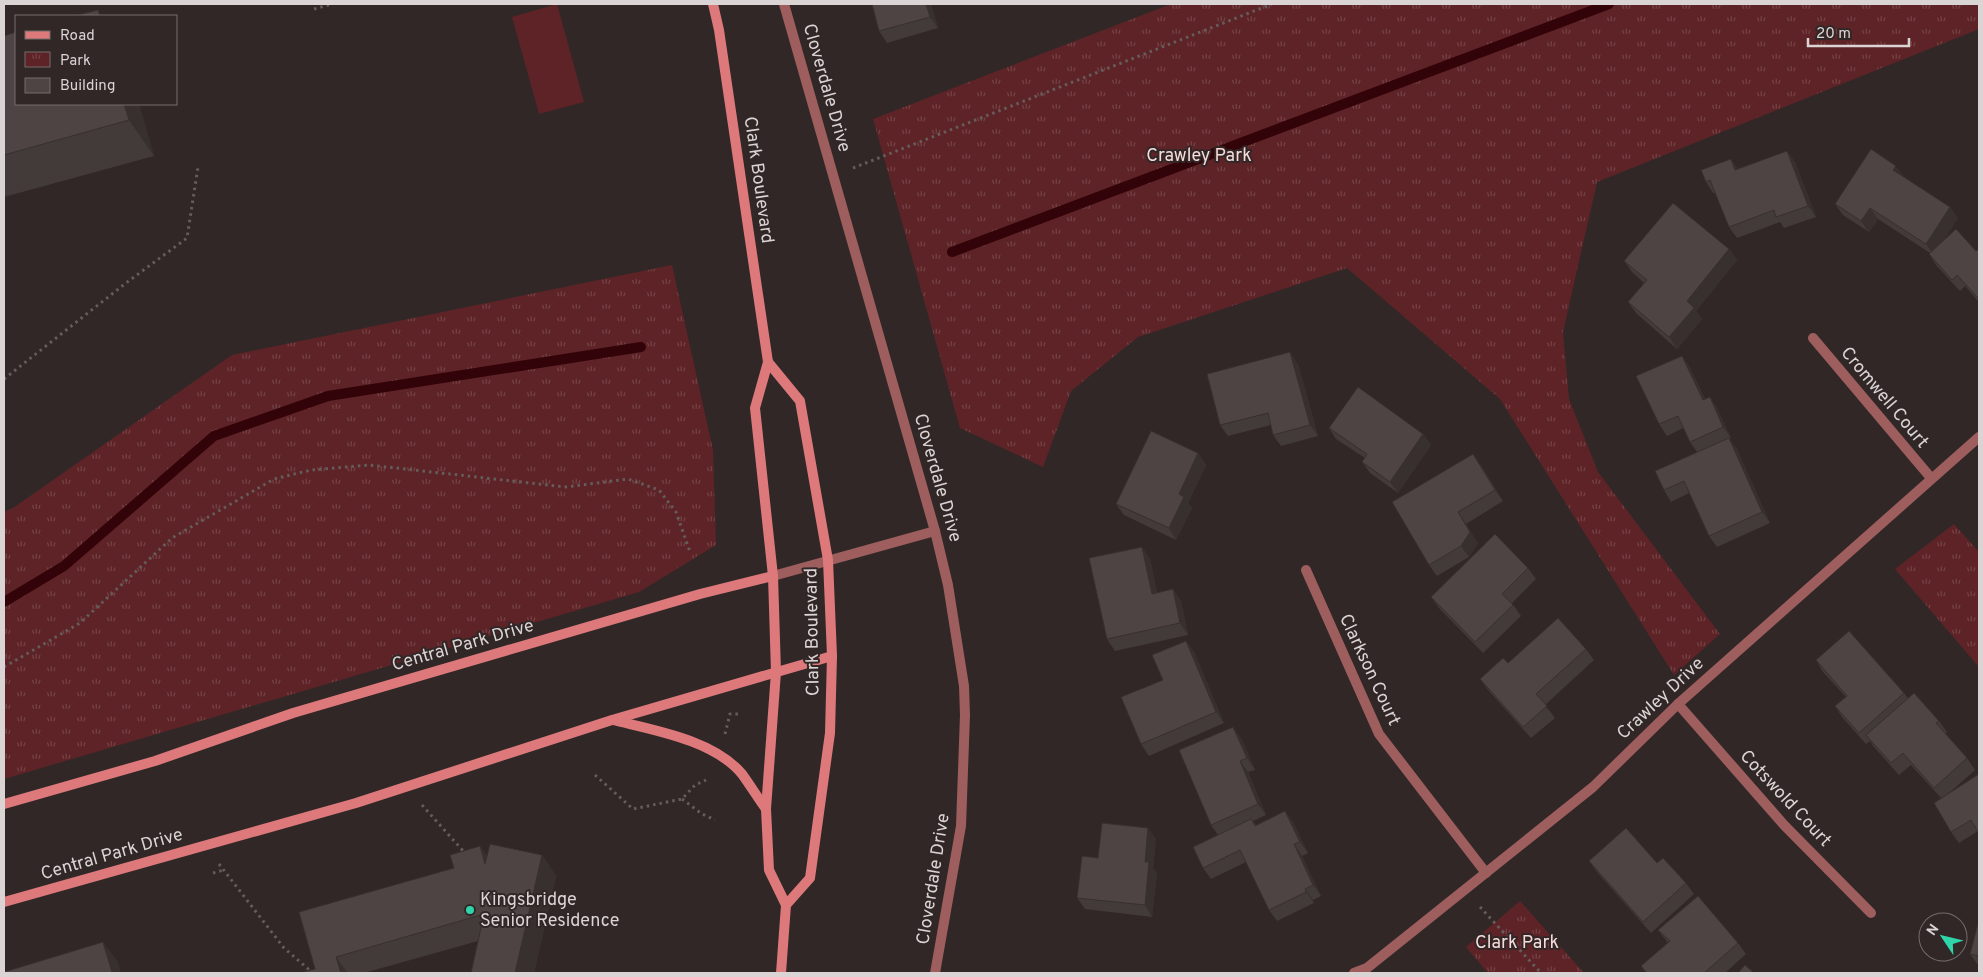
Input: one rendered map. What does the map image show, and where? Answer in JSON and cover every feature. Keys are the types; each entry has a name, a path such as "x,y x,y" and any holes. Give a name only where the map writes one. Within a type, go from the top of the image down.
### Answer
{"street":[{"name":"Clark Boulevard","path":"713,4 719,30 768,362 755,408 773,576 776,672 766,809 769,870 786,904 810,878 830,733 832,656 828,560 800,401 768,362"},
{"name":"Cloverdale Drive","path":"784,4 935,531 953,613 964,686 965,715 961,826 935,973"},
{"name":"Cromwell Court","path":"1813,338 1931,478"},
{"name":"Crawley Drive","path":"1354,973 1367,968 1593,787 1678,704 1979,437"},
{"name":"Central Park Drive","path":"4,804 155,761 293,713 700,594 773,576 935,531"},
{"name":"Clarkson Court","path":"1306,570 1380,734 1486,873"},
{"name":"Central Park Drive","path":"4,902 356,802 612,720 832,656"},
{"name":"Cotswold Court","path":"1678,704 1784,825 1871,913"},
{"path":"612,720 680,737 720,755 741,773 766,809"},
{"path":"781,973 786,904"}],"path":[{"path":"314,9 332,4"},
{"path":"835,177 868,162 1272,4"},
{"path":"4,379 126,283 187,238 198,166"},
{"path":"4,667 80,623 172,538 274,480 311,470 369,465 566,486 628,479 660,490 676,512 690,552"},
{"path":"724,739 730,714 739,714"},
{"path":"595,775 632,809 682,799 694,785 706,780"},
{"path":"682,799 702,814 716,820"},
{"path":"422,805 466,854"},
{"path":"219,863 284,948 313,973"},
{"path":"213,873 224,870"},
{"path":"1465,890 1541,973"}],"green space":[{"path":"557,4 584,102 539,114 512,17"},
{"name":"Crawley Park","path":"1171,4 1979,4 1979,29 1597,182 1563,332 1569,399 1598,472 1720,634 1674,675 1500,399 1347,268 1138,337 1071,391 1043,467 960,428 873,119"},
{"path":"672,265 713,450 716,545 639,592 4,779 4,512 13,508 232,355"},
{"path":"1954,524 1979,552 1979,667 1895,569"},
{"name":"Clark Park","path":"1520,901 1584,973 1488,973 1466,947"}],"building":[{"path":"872,4 926,4 930,17 879,31"},
{"path":"98,10 100,15 78,15"},
{"path":"15,32 15,105 124,105 129,120 4,155 4,36"},
{"path":"1871,149 1896,166 1893,170 1950,207 1926,244 1870,208 1861,221 1835,204"},
{"path":"1787,151 1808,206 1776,217 1774,210 1729,227 1710,180 1706,182 1701,170 1731,159 1735,170"},
{"path":"1673,203 1729,249 1687,301 1694,308 1669,337 1628,302 1647,280 1624,261"},
{"path":"1956,229 1976,251 1979,249 1979,299 1957,275 1952,280 1929,254"},
{"path":"1290,352 1310,425 1273,435 1268,413 1220,425 1207,374"},
{"path":"1682,356 1703,400 1710,397 1723,427 1690,442 1678,416 1659,424 1636,376"},
{"path":"1358,387 1423,434 1390,482 1362,462 1367,454 1329,428"},
{"path":"1151,431 1198,453 1179,494 1184,497 1169,528 1116,504"},
{"path":"1729,438 1762,512 1709,536 1684,481 1664,490 1655,471"},
{"path":"1473,454 1495,490 1458,512 1470,532 1461,546 1429,565 1392,502"},
{"path":"1495,534 1528,568 1502,594 1513,605 1475,642 1431,597"},
{"path":"1142,547 1152,594 1173,589 1180,623 1107,639 1089,558"},
{"path":"1558,618 1586,649 1536,694 1547,706 1523,727 1480,679 1503,658 1508,663"},
{"path":"1849,631 1904,693 1859,733 1835,706 1847,696 1816,660"},
{"path":"1186,641 1216,712 1141,744 1121,697 1163,680 1152,655"},
{"path":"1914,693 1939,721 1936,723 1967,758 1934,788 1903,753 1891,763 1866,735"},
{"path":"1233,727 1247,758 1240,761 1258,804 1211,825 1179,750"},
{"path":"1979,774 1979,833 1971,820 1951,832 1934,803"},
{"path":"1285,811 1300,842 1294,844 1313,885 1305,889 1306,892 1269,910 1240,850 1203,868 1193,847 1251,819 1255,826"},
{"path":"1102,823 1148,828 1145,862 1149,862 1145,905 1077,898 1082,856 1098,858"},
{"path":"1626,828 1657,863 1663,858 1686,883 1643,922 1589,861"},
{"path":"490,844 542,855 515,973 471,973 484,914 336,957 341,973 299,973 315,969 299,912 454,868 450,855 480,846 485,864"},
{"path":"1698,896 1738,943 1704,973 1647,973 1641,966 1670,941 1658,930"},
{"path":"1979,920 1979,956 1970,954"},
{"path":"103,942 112,972 4,973 4,972"},
{"path":"1745,965 1754,973 1738,973"}],"waterway":[{"path":"952,252 1609,4"},
{"path":"4,602 64,566 214,436 328,396 641,347"}],"place":[{"name":"Kingsbridge Senior Residence","path":"470,910"}]}
